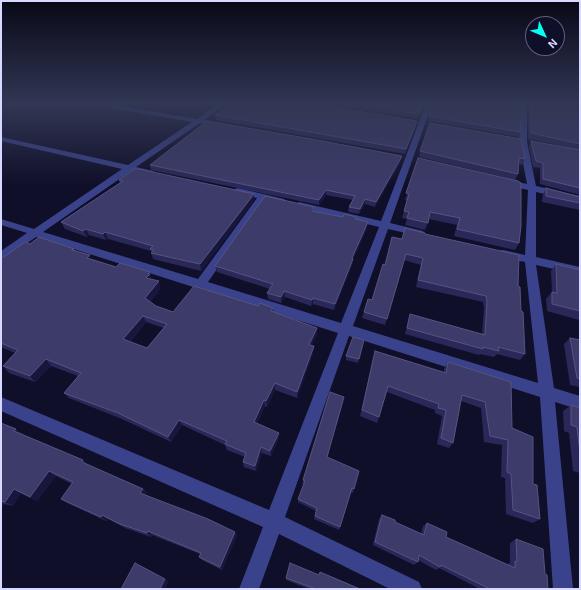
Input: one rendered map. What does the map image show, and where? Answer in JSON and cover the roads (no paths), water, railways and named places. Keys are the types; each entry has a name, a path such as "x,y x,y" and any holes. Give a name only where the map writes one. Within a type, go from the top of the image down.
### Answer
{"street":[{"path":"1,256 182,132"},
{"path":"249,589 345,329 410,159 418,132"},
{"path":"524,132 523,142 532,188 530,260 547,393 563,589"},
{"path":"1,139 160,175"},
{"path":"494,179 580,199"},
{"path":"226,189 431,236"},
{"path":"200,284 263,197"},
{"path":"1,222 580,403"},
{"path":"492,251 580,271"},
{"path":"1,404 274,522 412,589"}]}
